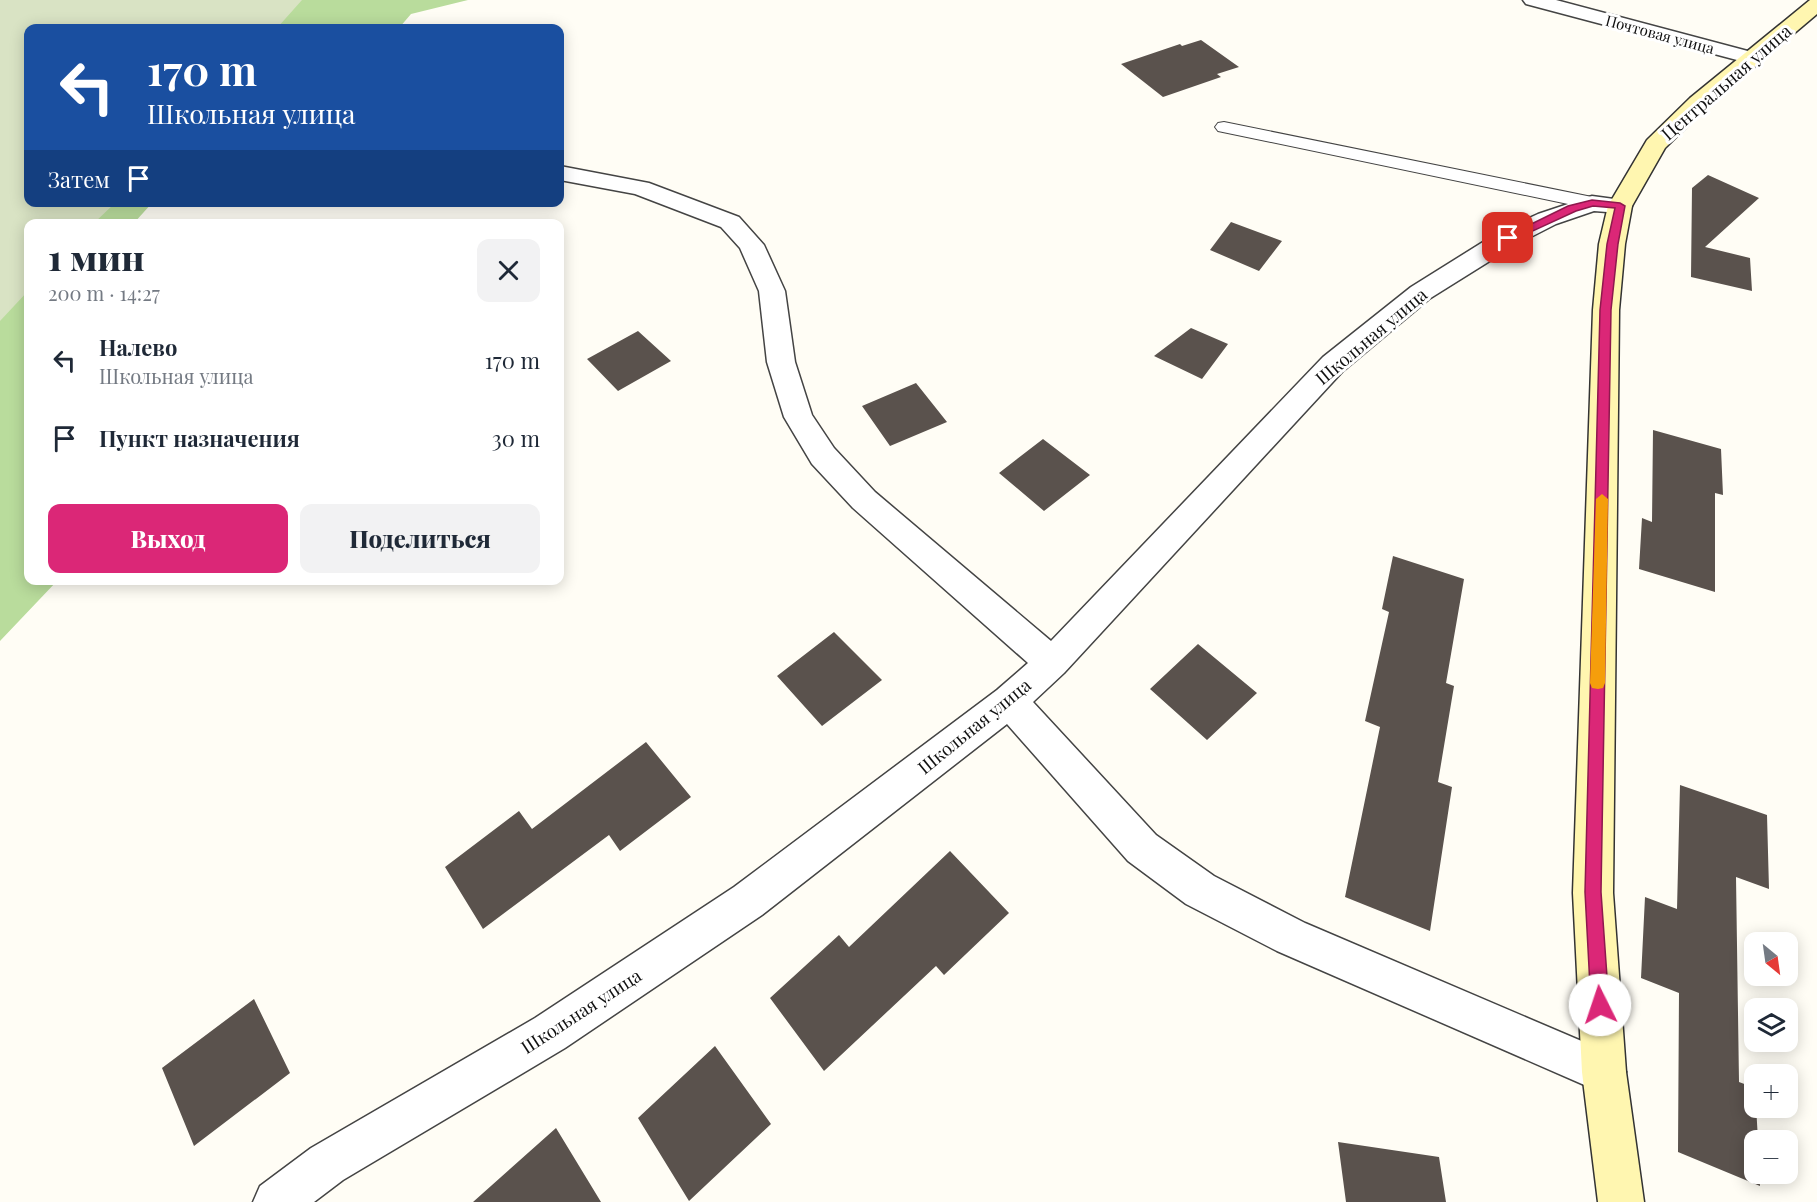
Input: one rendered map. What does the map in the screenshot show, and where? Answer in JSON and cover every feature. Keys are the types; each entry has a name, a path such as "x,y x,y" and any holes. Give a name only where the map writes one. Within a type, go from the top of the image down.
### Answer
{"street":[{"name":"Почтовая улица","path":"1533,0 1752,58"},
{"name":"Центральная улица","path":"1621,1202 1604,1072 1593,892 1606,310 1612,244 1606,204 1636,176 1660,139 1698,103 1817,4"},
{"path":"564,174 641,188 730,222 751,245 772,291 782,362 798,417 823,456 864,500 1052,663"},
{"name":"Школьная улица","path":"276,1202 327,1164 550,1033 748,901 1009,701 1052,663 1333,364 1420,293 1508,238 1547,219 1606,204"},
{"path":"1009,701 1142,848 1200,890 1291,937 1604,1072"}],"lane":[{"path":"1224,127 1606,204"}],"green space":[{"path":"0,0 468,0 411,14 402,24 24,24 24,207 148,207 138,219 24,219 24,585 53,585 0,641"},
{"path":"0,0 302,0 281,24 24,24 24,207 111,207 98,219 24,219 24,295 0,321"}],"building":[{"path":"1201,40 1239,67 1217,74 1221,77 1163,97 1121,64 1180,44 1182,46"},
{"path":"1708,175 1759,198 1705,247 1750,258 1752,291 1691,277 1692,188"},
{"path":"1231,222 1282,241 1259,271 1210,250"},
{"path":"1191,328 1228,344 1202,379 1154,356"},
{"path":"638,331 671,361 618,391 587,359"},
{"path":"916,383 947,422 890,446 862,406"},
{"path":"1653,430 1721,449 1723,495 1715,493 1715,592 1639,569 1642,518 1652,522"},
{"path":"1043,439 1090,475 1044,511 999,473"},
{"path":"1393,556 1464,579 1446,683 1454,686 1438,782 1452,787 1430,931 1345,897 1380,727 1365,721 1389,612 1382,609"},
{"path":"834,632 882,680 822,726 777,676"},
{"path":"1198,644 1257,693 1207,740 1150,689"},
{"path":"646,742 691,797 620,851 609,835 483,929 445,867 519,811 532,829"},
{"path":"1680,785 1767,815 1769,889 1736,877 1739,1082 1744,1084 1744,1118 1757,1118 1757,1130 1744,1130 1744,1179 1678,1152 1679,993 1641,978 1645,897 1677,909"},
{"path":"950,851 1009,913 944,975 936,966 824,1071 770,998 839,935 849,947"},
{"path":"254,999 290,1073 194,1146 162,1068"},
{"path":"715,1046 771,1124 689,1201 638,1118"},
{"path":"556,1128 601,1202 473,1202"},
{"path":"1338,1142 1439,1157 1446,1202 1346,1202"}],"slow traffic":[{"path":"1598,683 1602,499"}],"route":[{"path":"1508,238 1572,208 1592,203 1620,206 1612,244 1606,310 1593,892 1600,1005"}]}
